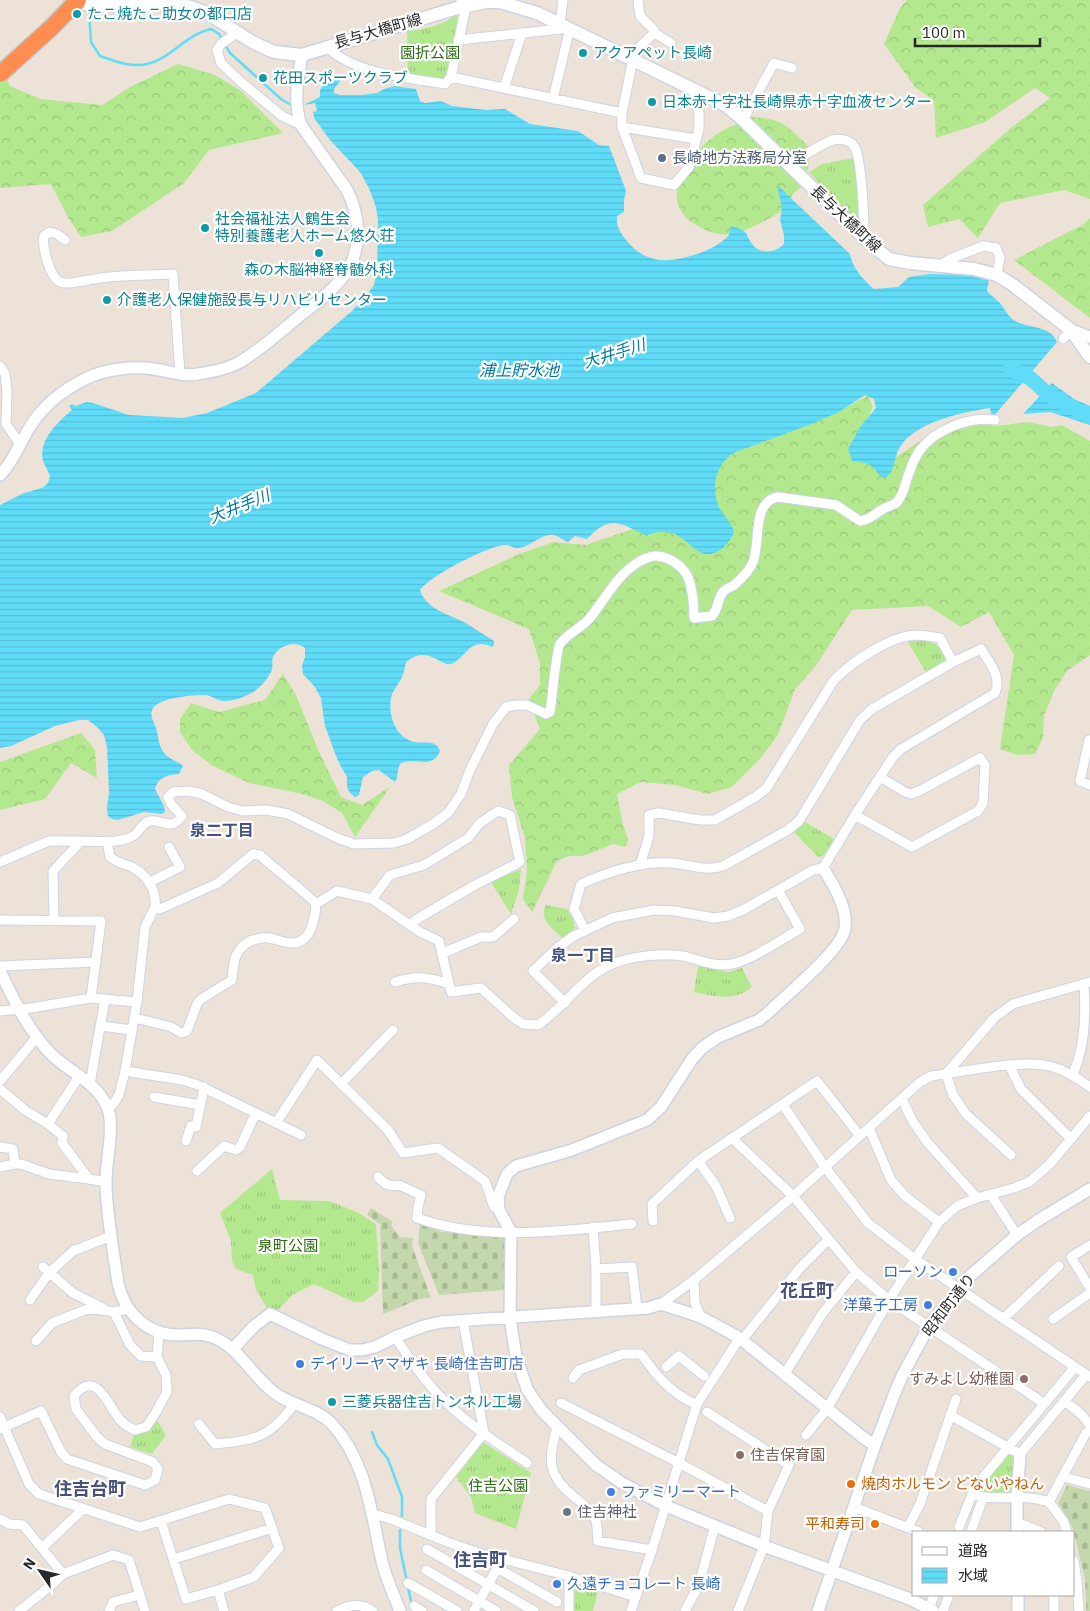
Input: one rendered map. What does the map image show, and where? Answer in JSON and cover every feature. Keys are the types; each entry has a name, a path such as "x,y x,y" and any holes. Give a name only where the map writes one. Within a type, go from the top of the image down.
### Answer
{"highway":[{"path":"0,67 43,29 71,0"},
{"path":"0,74 78,0"}],"main road":[{"name":"長与大橋町線","path":"71,0 100,6 173,4 191,7 207,14 229,38 254,43 274,52 302,55 463,3 500,2 538,13 725,105 789,164 864,238 889,259 910,263 974,269 997,275 1019,290 1090,357"}],"street":[{"path":"553,99 565,26 562,0"},
{"path":"638,0 640,16 652,27 653,32 671,43"},
{"path":"326,46 333,54 371,71 412,80 445,84 451,77 463,3"},
{"path":"458,40 565,26"},
{"path":"653,32 631,58 622,113 622,126 641,178 674,185 689,167 698,129 696,90"},
{"path":"504,88 522,33"},
{"path":"229,38 217,50 220,63 282,116 301,125"},
{"path":"0,475 12,460 28,429 48,404 73,385 100,372 152,368 188,376 237,364 266,344 337,284 354,258 358,225 347,190 301,125 296,105 302,55"},
{"path":"743,120 774,63 792,68"},
{"path":"451,77 622,113"},
{"path":"622,126 696,139"},
{"path":"789,164 833,139 848,140 854,145 859,162 864,238"},
{"path":"65,240 57,234 50,232 44,236 42,244 52,274 60,282 70,283 118,276 173,274 180,374"},
{"path":"940,265 983,246 996,248 1000,257 997,275"},
{"path":"1067,334 1090,337"},
{"path":"0,366 5,374 7,391 6,424 20,444"},
{"path":"0,862 49,841 121,840 134,836 145,823 151,820 169,825 179,821 182,816 171,804 168,797 173,792 189,791 202,794 228,807 243,811 268,810 288,814 337,838 354,844 394,843 407,839 448,813 461,794 470,770 493,724 506,707 527,705 546,714 550,712 559,645 582,626 601,604 619,578 638,562 654,556 668,559 681,566 689,579 694,602 694,618 712,616 718,610 719,599 725,590 733,586 753,563 759,518 766,503 772,498 778,497 836,505 860,521 870,519 895,504 902,494 909,471 920,450 935,436 958,424 988,419 996,420"},
{"path":"640,865 649,836 649,815 659,813 700,820 715,820 766,789 834,680 844,670 877,649 902,637 917,635 940,638 953,662"},
{"path":"565,1003 533,972 557,948 585,930 612,918 654,910 675,911 714,918 728,916 743,910 813,870 823,868 893,757 901,749 995,693 998,687 997,675 981,649 953,662 872,709 860,720 799,821 788,830 715,869 668,862 640,865 600,875 581,884 574,909 585,930"},
{"path":"1089,740 1080,781 1090,784"},
{"path":"855,815 912,847 978,811 983,804 985,765 980,758 911,794 880,777"},
{"path":"372,900 390,875 424,865 468,838 480,823 498,811 510,815 520,862 475,885 410,925"},
{"path":"54,921 54,871 82,841"},
{"path":"106,841 110,857 119,864 132,868 150,882 156,901 155,907 144,927 135,1018 125,1071 119,1095 108,1109"},
{"path":"150,882 180,867 169,847"},
{"path":"155,907 160,909 218,883 253,854 260,855 301,891 312,898 316,904"},
{"path":"823,868 845,913 845,929 835,948 760,1020 718,1037 702,1048 692,1059 661,1107 647,1120 572,1150 516,1166 507,1174 498,1197 499,1210 511,1232 510,1318 516,1356 527,1389 542,1411 557,1427 596,1465 622,1483 666,1506 832,1572 910,1599 931,1610 934,1596"},
{"path":"135,1018 171,1027 182,1033 187,1030 196,1004 232,980 235,960 241,947 255,939 267,937 289,943 305,938 310,931 316,904 337,891 372,900 439,941 451,992 481,988 523,1024 538,1025 565,1003 592,976 610,964 635,956 686,956 701,962 718,965 732,964 745,960 800,929 778,890"},
{"path":"443,953 481,937 493,936 514,919"},
{"path":"0,920 101,921 91,998"},
{"path":"0,966 96,962"},
{"path":"0,971 18,1008 36,1038 51,1054 90,1084 108,1109 111,1129 106,1182 118,1283 120,1294 128,1309 136,1318 158,1332 173,1335 204,1334 216,1338 233,1349 250,1370 271,1390 294,1404 319,1413 331,1422 350,1447 361,1470 373,1514 381,1558 400,1611"},
{"path":"395,982 410,977 430,978 449,984"},
{"path":"946,1074 994,1018 1012,1004 1087,984 1082,1041 1072,1076"},
{"path":"0,1012 91,998 137,1002"},
{"path":"90,1084 105,999"},
{"path":"101,1026 132,1030"},
{"path":"341,1084 393,1030"},
{"path":"0,1081 36,1038"},
{"path":"276,1123 317,1060 388,1130 403,1153 438,1148 486,1181 494,1208"},
{"path":"233,1349 253,1327 270,1314 350,1350 362,1350 375,1347 424,1326 441,1322 648,1308 660,1304 694,1280 793,1196 920,1082 931,1076 1029,1064 1051,1067 1072,1076 1090,1087"},
{"path":"1009,1065 1021,1089 1071,1139"},
{"path":"125,1071 182,1080 204,1087 301,1135"},
{"path":"946,1074 953,1096 966,1114 1011,1154"},
{"path":"48,1124 80,1075"},
{"path":"653,1221 652,1204 698,1161 784,1105 817,1081 860,1136"},
{"path":"186,1141 190,1126 196,1127 204,1087"},
{"path":"0,1089 26,1112 48,1124 63,1136 62,1143 88,1179"},
{"path":"154,1097 200,1106"},
{"path":"902,1099 912,1120 927,1142 977,1198"},
{"path":"784,1105 825,1167 868,1223 915,1259 1088,1376 1020,1454 1017,1528 1024,1525 1039,1531"},
{"path":"197,1171 224,1146 236,1150 240,1147 256,1113"},
{"path":"806,1435 827,1409 889,1300 939,1222 957,1206 1029,1182 1049,1165 1090,1116"},
{"path":"869,1128 891,1180 905,1196 939,1222"},
{"path":"733,1139 793,1196 856,1272 889,1300 930,1326 1055,1413"},
{"path":"0,1147 13,1149 15,1164"},
{"path":"698,1161 716,1186 730,1218"},
{"path":"0,1167 21,1164 49,1174 106,1182"},
{"path":"378,1177 385,1184 399,1185 421,1195 418,1218 439,1226 463,1230 511,1232 632,1224"},
{"name":"昭和町通り","path":"818,1611 875,1445 902,1376 930,1326 970,1276 1017,1235 1090,1189"},
{"path":"991,1195 1017,1235"},
{"path":"593,1228 596,1269 596,1312"},
{"path":"30,1300 46,1270 73,1251 112,1236"},
{"path":"631,1611 697,1404 740,1340 800,1268 828,1240"},
{"path":"1090,1245 1070,1257 1090,1288"},
{"path":"1003,1318 1059,1266"},
{"path":"596,1269 632,1267 637,1308"},
{"path":"46,1270 73,1293 112,1312 130,1345 141,1356 157,1357"},
{"path":"784,1375 822,1314 856,1272"},
{"path":"694,1280 695,1303 701,1317"},
{"path":"1054,1319 1090,1293"},
{"path":"660,1304 701,1317 740,1340 875,1445"},
{"path":"36,1341 52,1323 85,1310 94,1309 112,1312 128,1309"},
{"path":"431,1535 431,1499 484,1433 463,1321"},
{"path":"2,1428 41,1411 61,1452 67,1460 145,1485 155,1480 158,1469 153,1462 105,1444 96,1437 76,1409 74,1396 80,1389 90,1386 99,1389 122,1422 135,1430 146,1427 167,1392 166,1375 157,1357 158,1332"},
{"path":"395,1337 412,1363 434,1390 453,1409 527,1463"},
{"path":"573,1378 579,1370 623,1354 640,1354 656,1375 676,1394 691,1402"},
{"path":"666,1367 679,1356 704,1376"},
{"path":"958,1527 975,1487 1009,1447 1041,1402 1076,1368"},
{"path":"908,1526 920,1504 956,1399"},
{"path":"1049,1502 1088,1430 1083,1416 1066,1401"},
{"path":"562,1403 768,1511"},
{"path":"199,1424 215,1444 243,1442 268,1432 294,1404"},
{"path":"707,1412 790,1465 768,1511 764,1546 738,1611"},
{"path":"950,1415 1020,1454"},
{"path":"0,1417 2,1428 29,1484 39,1494 140,1527 229,1499 265,1508 279,1548 254,1577 186,1599 161,1521"},
{"path":"557,1427 551,1461 556,1478 596,1519 598,1541 652,1550"},
{"path":"1064,1477 1090,1484"},
{"path":"972,1494 983,1498 1036,1497 1049,1502 1064,1522 1067,1531"},
{"path":"971,1531 983,1498"},
{"path":"854,1507 917,1531"},
{"path":"42,1548 83,1508"},
{"path":"373,1514 391,1519 465,1548 569,1576 636,1597"},
{"path":"0,1519 8,1524 23,1526 63,1574"},
{"path":"685,1611 698,1585 716,1525"},
{"path":"174,1559 272,1528"},
{"path":"427,1550 534,1611"},
{"path":"19,1611 63,1574 113,1555 129,1560 145,1611"},
{"path":"474,1611 502,1559"},
{"path":"497,1568 557,1602"},
{"path":"426,1570 496,1611"},
{"path":"569,1576 569,1611"},
{"path":"1075,1581 1079,1611"},
{"path":"408,1584 457,1611"},
{"path":"218,1590 224,1611"},
{"path":"109,1611 113,1602 139,1595"},
{"path":"943,1611 949,1596"},
{"path":"1018,1596 1018,1611"},
{"path":"1054,1596 1054,1611"},
{"path":"337,1611 345,1607 363,1605 374,1611"}],"green space":[{"path":"907,0 1090,0 1090,199 1064,190 1000,203 978,238 959,219 928,227 923,205 1012,127 1050,98 1035,88 985,122 936,138 934,101 915,87 884,44 900,8"},
{"name":"園折公園","path":"456,15 458,18 448,75 443,80 408,74 407,31 433,26 445,22"},
{"path":"0,64 10,86 40,99 102,105 132,86 178,64 215,75 241,91 283,133 209,150 184,183 112,231 81,237 69,219 51,184 0,188"},
{"path":"751,117 770,119 783,124 808,146 809,165 802,187 795,192 784,209 751,227 732,234 717,234 707,231 693,223 683,214 678,203 679,181 691,159 708,141 723,130"},
{"path":"854,158 861,221 857,222 809,172 822,164"},
{"path":"1090,218 1090,318 1014,260 1084,224"},
{"path":"868,395 873,407 851,455 884,465 952,420 996,426 1027,422 1052,427 1062,425 1090,441 1090,655 1067,671 1055,689 1044,716 1043,738 1035,754 1018,755 1000,749 1014,655 989,612 961,627 928,606 852,610 815,667 795,689 778,735 759,760 732,787 708,794 675,785 641,782 617,794 623,825 628,839 626,847 613,844 583,856 569,856 557,861 532,912 523,899 527,870 525,838 512,797 509,765 540,729 528,700 540,685 540,663 529,629 439,591 519,554 553,542 586,545 650,523 699,502 726,451 840,411"},
{"path":"907,641 934,643 946,657 945,663 926,672"},
{"path":"283,674 296,695 319,752 341,797 362,805 390,787 355,837 342,813 323,801 302,794 249,783 213,766 192,750 180,732 180,719 191,703 219,712 265,700"},
{"path":"81,733 95,750 97,778 71,763 45,799 0,810 0,762"},
{"path":"803,821 834,839 823,856 818,857 793,831"},
{"path":"521,869 519,890 511,914 491,882"},
{"path":"546,905 567,909 573,919 575,928 562,938 550,927 545,919 544,910"},
{"path":"698,966 728,972 742,968 752,987 739,995 724,997 694,992"},
{"name":"泉町公園","path":"272,1169 280,1200 329,1201 357,1212 376,1224 379,1271 378,1291 363,1302 354,1302 314,1284 292,1295 278,1310 267,1308 256,1290 253,1275 236,1269 232,1261 231,1241 220,1213"},
{"path":"371,1208 393,1222 391,1225 400,1237 413,1238 412,1246 431,1298 420,1299 383,1314 380,1224 367,1215"},
{"path":"420,1223 442,1232 506,1237 504,1290 439,1295 418,1243"},
{"path":"157,1420 166,1435 152,1454 130,1447 134,1434 147,1430"},
{"name":"住吉公園","path":"483,1442 531,1473 516,1529 475,1513 471,1497 456,1477"},
{"path":"1009,1451 1013,1454 1012,1493 986,1495 979,1488"},
{"path":"1067,1485 1090,1491 1090,1611 1086,1611 1085,1580 1075,1531 1058,1503"},
{"path":"573,1585 598,1591 593,1611 572,1611"}],"water":[{"name":"浦上貯水池","path":"337,79 341,80 334,89 334,93 340,95 377,93 394,86 416,89 420,101 425,103 441,101 452,106 486,110 505,109 530,124 578,131 599,145 609,146 626,191 624,212 617,216 619,229 634,248 651,258 660,260 679,259 700,253 726,238 729,235 731,226 739,228 746,233 755,248 759,250 768,252 780,247 784,244 784,235 780,220 782,208 777,185 850,254 853,264 859,273 874,289 898,287 909,277 929,274 972,275 989,280 987,291 1014,320 1045,330 1057,342 994,416 991,415 990,408 979,410 940,420 917,431 907,438 900,447 893,468 885,478 879,475 871,465 852,461 848,449 860,427 876,408 874,399 865,395 839,412 733,453 722,463 719,469 716,476 715,490 718,505 734,532 725,546 715,553 702,553 672,533 662,532 645,535 621,524 614,523 602,526 587,539 575,536 568,542 549,535 527,546 515,548 506,545 498,546 474,556 435,577 420,590 427,602 494,641 494,645 492,647 484,644 473,646 451,664 433,657 421,655 406,662 402,677 391,698 390,705 394,724 407,739 414,742 433,743 440,751 437,757 428,762 401,763 395,782 379,770 372,771 363,777 359,795 355,797 350,793 347,787 347,777 338,761 325,726 321,698 315,687 303,674 302,666 305,648 301,645 292,644 283,647 275,653 272,659 272,670 268,678 259,688 246,696 224,701 206,695 185,696 161,702 155,706 152,710 152,719 161,747 166,755 183,766 179,774 164,777 156,785 155,789 165,812 162,814 144,812 118,820 112,819 108,816 107,808 109,792 107,747 104,735 88,720 79,720 55,726 11,746 0,748 0,505 24,493 42,488 48,483 50,476 43,461 43,446 50,432 72,410 69,406 72,404 75,406 87,402 93,403 129,415 183,418 207,413 256,393 352,311 366,296 374,285 377,272 378,220 376,207 369,188 360,172 330,140 314,118 313,112 317,111 315,103 304,105 320,97 320,90 323,85"},
{"path":"1052,383 1074,399 1090,406 1090,425 1050,412 1023,414"}],"waterway":[{"path":"89,10 91,42 100,56 128,65 148,64 158,60 192,37 211,29 219,34 230,53 281,99 293,106"},
{"name":"大井手川","path":"1010,369 1030,378 1049,395 1090,417"},
{"path":"372,1432 377,1445 388,1459 402,1497 402,1516"},
{"path":"400,1530 400,1548 413,1611"}],"place":[{"name":"たこ焼たこ助女の都口店","path":"77,14"},
{"name":"アクアペット長崎","path":"583,53"},
{"name":"花田スポーツクラブ","path":"263,78"},
{"name":"日本赤十字社長崎県赤十字血液センター","path":"652,102"},
{"name":"長崎地方法務局分室","path":"662,158"},
{"name":"社会福祉法人鶴生会 特別養護老人ホーム悠久荘","path":"205,228"},
{"name":"森の木脳神経脊髄外科","path":"319,253"},
{"name":"介護老人保健施設長与リハビリセンター","path":"107,300"},
{"name":"ローソン","path":"953,1272"},
{"name":"洋菓子工房","path":"928,1305"},
{"name":"デイリーヤマザキ 長崎住吉町店","path":"300,1364"},
{"name":"すみよし幼稚園","path":"1024,1379"},
{"name":"三菱兵器住吉トンネル工場","path":"332,1402"},
{"name":"住吉保育園","path":"740,1455"},
{"name":"焼肉ホルモン どないやねん","path":"851,1484"},
{"name":"ファミリーマート","path":"611,1492"},
{"name":"住吉神社","path":"567,1512"},
{"name":"平和寿司","path":"875,1524"},
{"name":"久遠チョコレート 長崎","path":"557,1584"}],"district":[{"name":"泉二丁目","path":"222,830"},
{"name":"泉一丁目","path":"583,955"},
{"name":"花丘町","path":"807,1291"},
{"name":"住吉台町","path":"90,1489"},
{"name":"住吉町","path":"480,1560"}]}
